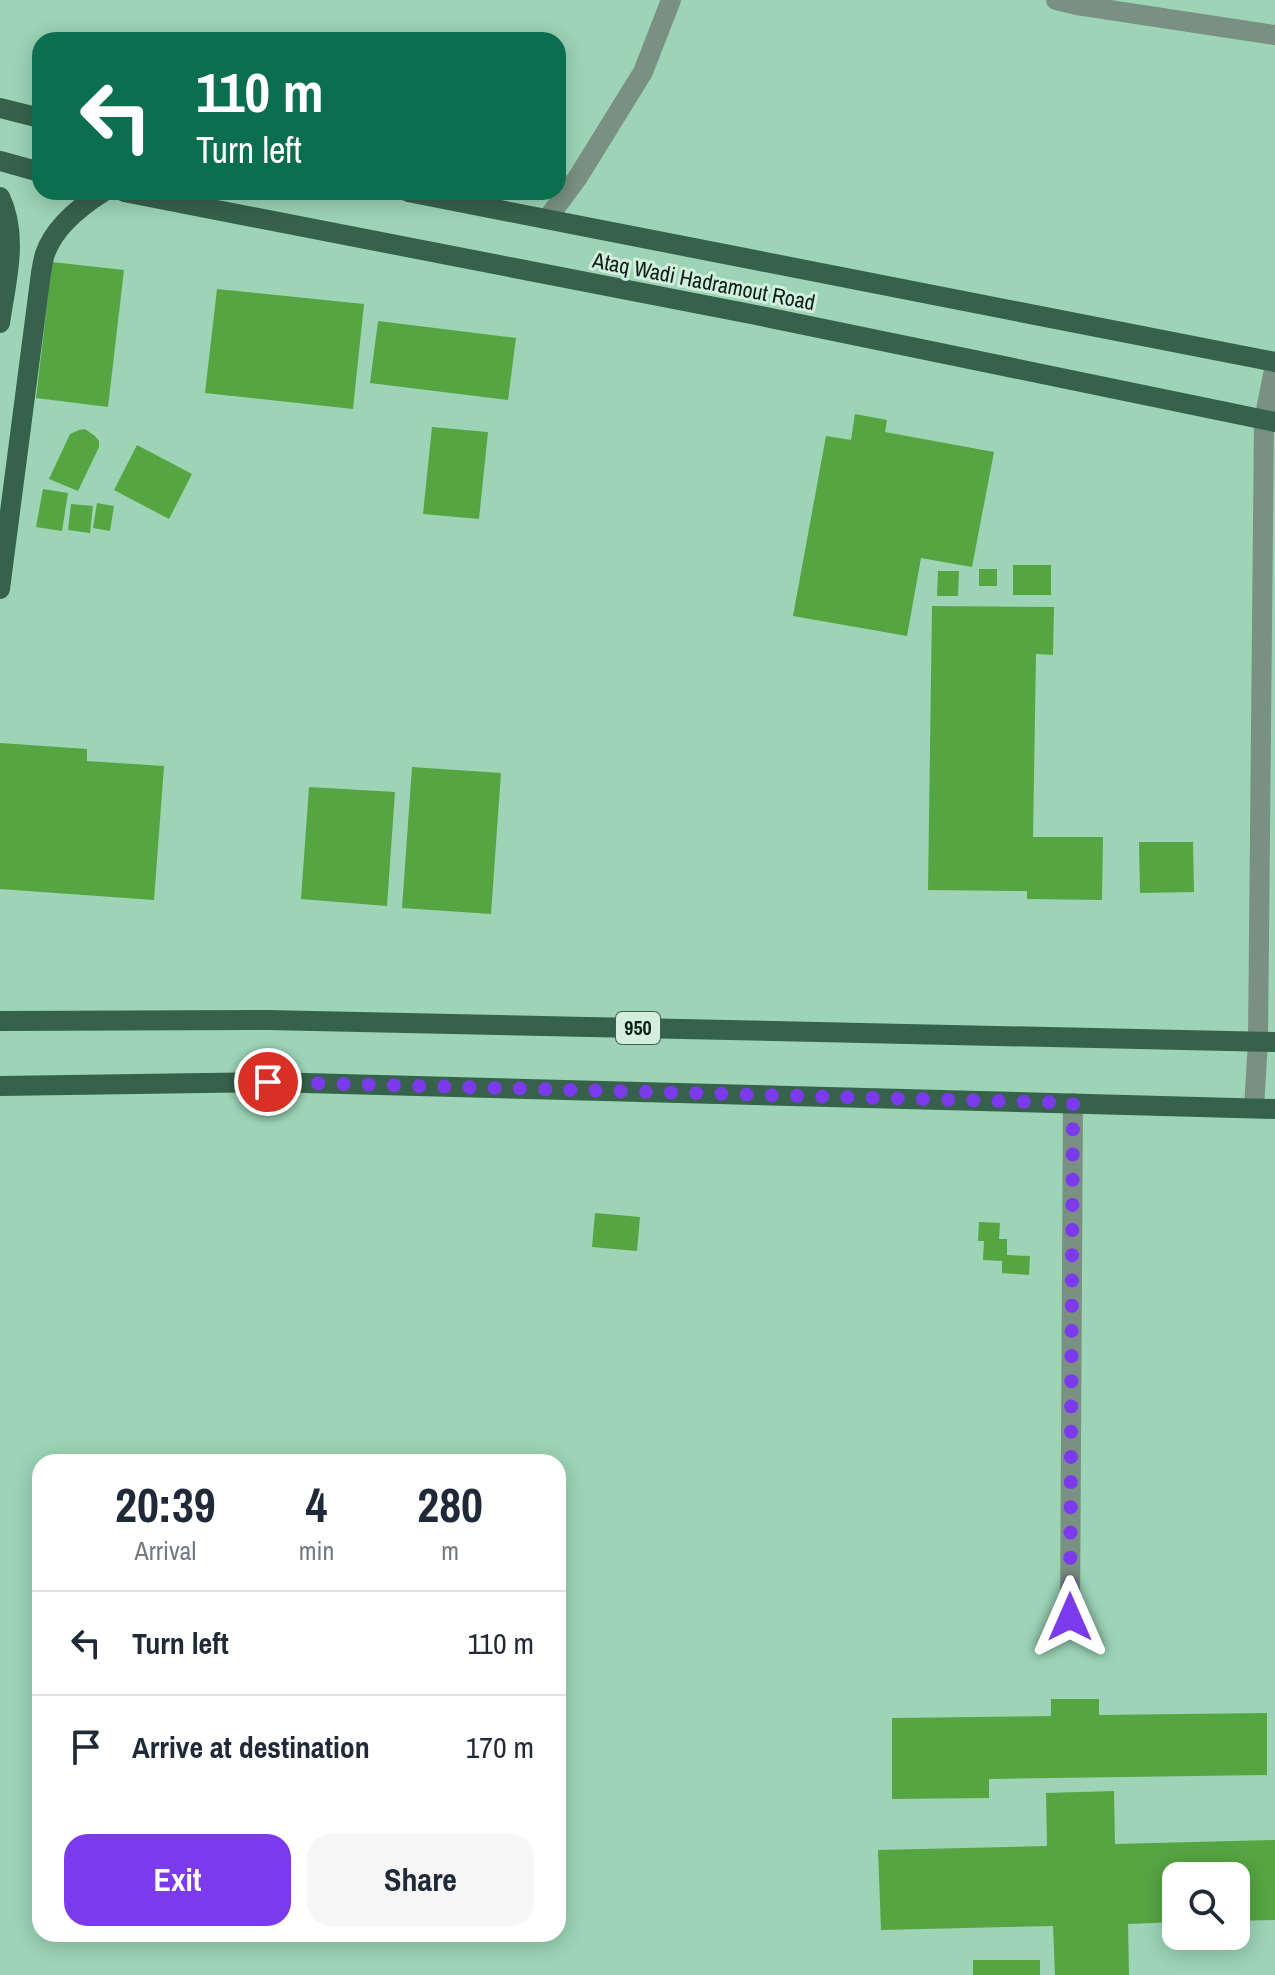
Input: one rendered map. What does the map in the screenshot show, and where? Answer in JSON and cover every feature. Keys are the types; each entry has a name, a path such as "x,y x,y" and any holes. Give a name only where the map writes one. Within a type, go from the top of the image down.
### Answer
{"main road":[{"path":"0,108 32,116"},
{"path":"0,161 32,170"},
{"path":"0,197 9,224 11,244 0,323"},
{"path":"0,589 41,273 46,252 69,219 90,200"},
{"name":"Ataq Wadi Hadramout Road","path":"165,200 740,312 1269,421"},
{"name":"Ataq Wadi Hadramout Road","path":"449,200 1275,363"},
{"name":"950","path":"0,1021 267,1020 1266,1042"},
{"path":"0,1086 268,1082 1265,1108"}],"street":[{"path":"566,193 643,72 671,0"},
{"path":"1056,0 1275,35"},
{"path":"547,219 561,200"},
{"path":"1265,1108 1269,421 1275,363"},
{"path":"1070,1617 1073,1103"}],"building":[{"path":"52,262 124,270 108,407 36,398"},
{"path":"217,289 364,304 353,409 205,393"},
{"path":"378,321 516,338 508,400 370,383"},
{"path":"855,414 887,420 885,432 994,452 972,567 921,558 907,636 793,616 826,436 851,440"},
{"path":"432,427 488,432 479,519 423,514"},
{"path":"85,429 99,441 99,447 78,491 49,479 70,434"},
{"path":"137,445 192,474 169,519 114,490"},
{"path":"43,489 68,493 62,531 36,527"},
{"path":"97,503 114,506 110,531 93,528"},
{"path":"71,504 93,506 90,533 68,530"},
{"path":"1013,565 1051,565 1051,595 1013,595"},
{"path":"979,569 997,569 997,586 979,586"},
{"path":"938,571 959,571 958,596 937,596"},
{"path":"932,606 1054,607 1053,655 1036,654 1033,837 1103,837 1102,900 1027,899 1027,891 928,890"},
{"path":"0,743 87,749 87,761 164,766 154,900 0,889"},
{"path":"412,767 501,773 491,914 402,908"},
{"path":"309,787 395,792 387,906 301,899"},
{"path":"1139,842 1193,842 1194,892 1140,893"},
{"path":"595,1213 640,1217 637,1251 592,1247"},
{"path":"979,1222 1000,1223 999,1239 1007,1239 1007,1255 1030,1256 1029,1275 1002,1273 1002,1261 983,1260 984,1241 978,1241"},
{"path":"1051,1699 1099,1699 1099,1715 1267,1713 1267,1775 989,1779 989,1798 892,1799 892,1718 1051,1716"},
{"path":"1114,1791 1115,1844 1275,1840 1275,1920 1250,1921 1250,1862 1162,1862 1162,1923 1128,1924 1129,1975 1055,1975 1053,1926 881,1930 878,1850 1047,1846 1046,1793"},
{"path":"973,1960 1040,1960 1040,1975 973,1975"}],"route":[{"path":"268,1082 1073,1103 1070,1617"}]}
